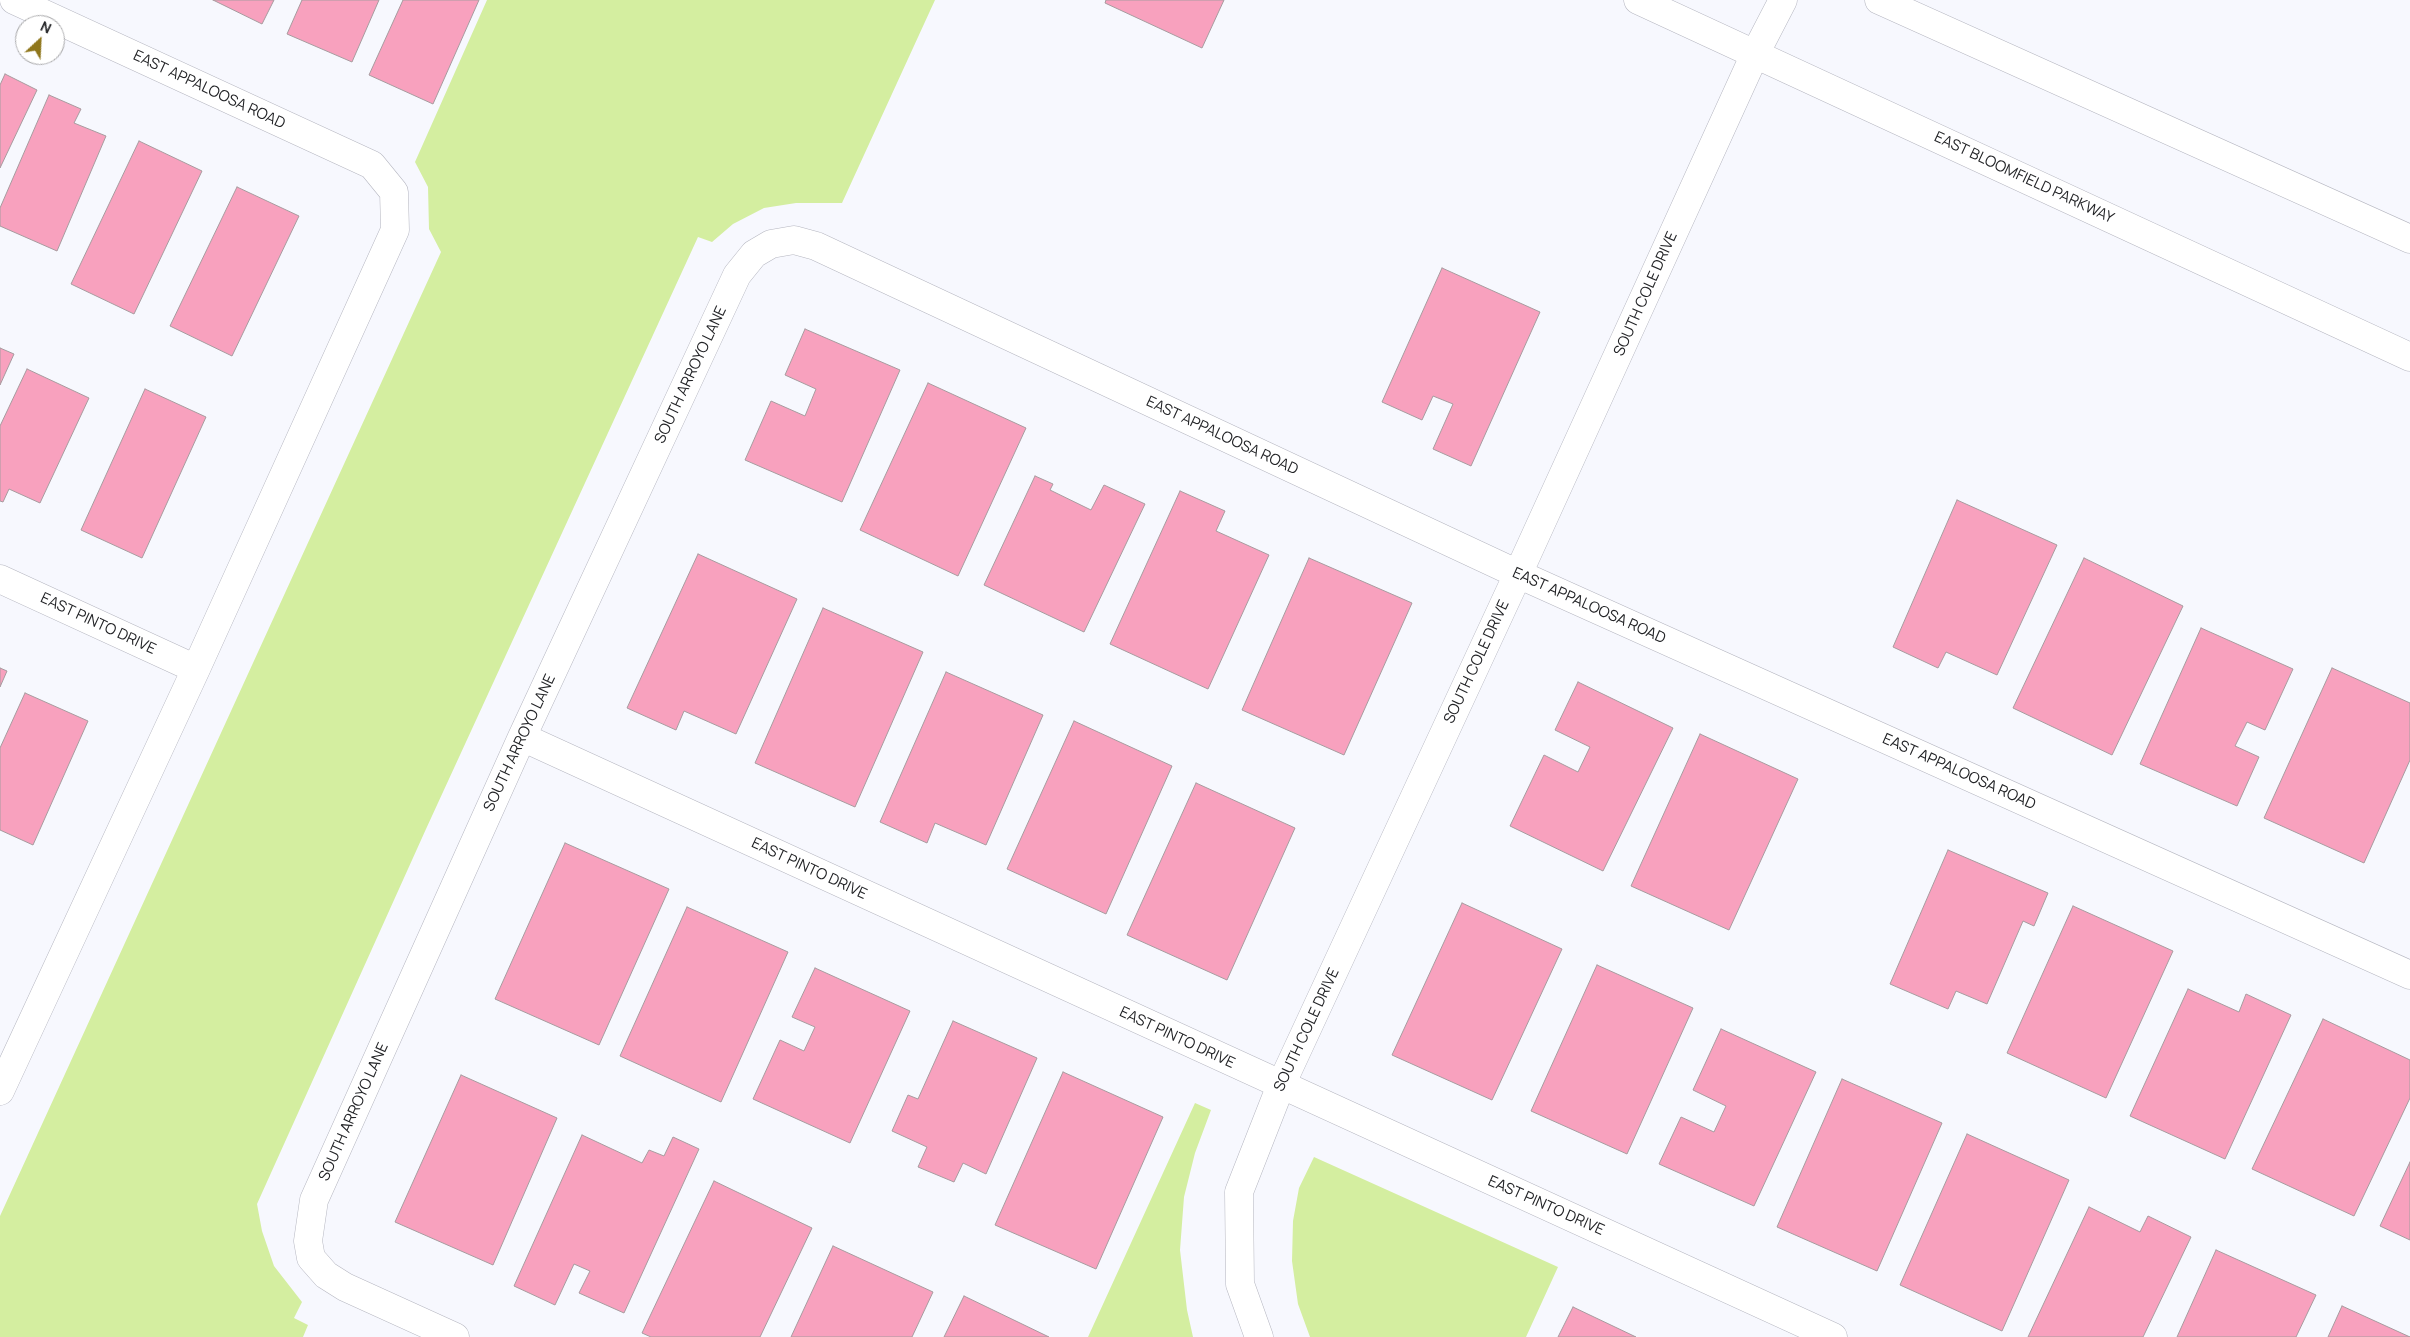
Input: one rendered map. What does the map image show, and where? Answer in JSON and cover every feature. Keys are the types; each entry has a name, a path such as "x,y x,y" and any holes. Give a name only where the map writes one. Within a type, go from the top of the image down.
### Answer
{"street":[{"name":"EAST APPALOOSA ROAD","path":"14,0 372,165 394,192 395,230 196,669"},
{"name":"EAST BLOOMFIELD PARKWAY","path":"1638,0 2410,357"},
{"name":"SOUTH COLE DRIVE","path":"1259,1337 1240,1284 1238,1192 1281,1085 1518,574 1755,54 1783,0"},
{"path":"1879,0 2410,239"},
{"name":"EAST APPALOOSA ROAD","path":"771,244 794,240 816,246 1518,574 2410,975"},
{"name":"SOUTH ARROYO LANE","path":"455,1337 345,1287 326,1275 311,1258 308,1232 314,1200 522,738 737,275 754,254 771,244"},
{"name":"EAST PINTO DRIVE","path":"0,579 196,669"},
{"path":"0,1091 196,669"},
{"name":"EAST PINTO DRIVE","path":"522,738 1834,1337"}],"green space":[{"path":"487,0 935,0 842,203 796,203 764,208 733,224 712,242 698,237 426,829 257,1204 262,1231 274,1266 302,1302 294,1318 308,1325 303,1337 0,1337 0,1216 441,252 429,229 428,187 415,162"},
{"path":"1195,1103 1211,1110 1195,1153 1184,1197 1180,1250 1187,1310 1193,1337 1088,1337"},
{"path":"1314,1157 1558,1267 1526,1337 1310,1337 1298,1304 1292,1261 1293,1221 1299,1188"}],"building":[{"path":"213,0 274,0 262,24"},
{"path":"302,0 379,0 352,62 287,34"},
{"path":"403,0 479,0 433,104 369,75"},
{"path":"1106,0 1224,0 1202,48 1105,3"},
{"path":"5,74 37,90 0,168 0,85"},
{"path":"49,95 81,109 74,123 106,136 57,251 0,226 0,208"},
{"path":"139,141 202,171 134,314 71,284"},
{"path":"237,187 299,216 232,356 170,326"},
{"path":"1442,268 1540,312 1471,466 1433,449 1453,404 1433,396 1422,420 1382,402"},
{"path":"805,329 900,370 842,502 745,460 771,401 805,416 816,389 785,375"},
{"path":"0,348 14,354 0,385"},
{"path":"27,369 89,398 40,503 9,489 3,502 0,501 0,426"},
{"path":"928,383 1026,428 958,576 860,530"},
{"path":"145,389 206,417 142,558 81,530"},
{"path":"1035,476 1053,484 1050,490 1091,510 1104,485 1145,504 1084,632 984,585"},
{"path":"1180,491 1225,511 1216,531 1269,555 1208,689 1110,644"},
{"path":"1957,500 2057,545 1997,675 1946,652 1938,668 1893,647"},
{"path":"698,554 797,599 736,734 684,711 676,730 627,708"},
{"path":"1309,558 1412,603 1344,755 1242,710"},
{"path":"2084,558 2183,606 2112,755 2013,708"},
{"path":"823,608 923,652 855,807 755,763"},
{"path":"2201,628 2293,669 2265,730 2247,722 2235,746 2259,757 2237,806 2140,764"},
{"path":"0,668 7,671 0,687"},
{"path":"2332,668 2410,703 2410,760 2364,863 2264,818"},
{"path":"946,672 1043,715 986,845 935,823 927,843 880,822"},
{"path":"1578,682 1673,728 1603,871 1510,826 1544,755 1578,772 1590,747 1555,730"},
{"path":"25,693 88,721 33,845 0,830 0,748"},
{"path":"1074,721 1172,766 1106,914 1007,869"},
{"path":"1700,734 1798,779 1729,930 1631,886"},
{"path":"1196,783 1295,828 1227,980 1127,935"},
{"path":"565,843 669,889 599,1045 495,999"},
{"path":"1948,850 2048,893 2034,926 2023,921 1987,1004 1956,991 1948,1009 1890,984"},
{"path":"1462,903 1562,949 1492,1100 1392,1055"},
{"path":"2073,906 2173,951 2106,1098 2007,1053"},
{"path":"687,907 788,952 721,1102 620,1056"},
{"path":"1597,965 1693,1008 1627,1154 1531,1111"},
{"path":"815,968 910,1011 850,1143 753,1099 780,1040 804,1051 815,1027 792,1017"},
{"path":"2188,989 2239,1012 2246,994 2291,1015 2225,1159 2130,1116"},
{"path":"2323,1019 2410,1060 2410,1098 2354,1216 2252,1169"},
{"path":"953,1021 1037,1058 986,1174 963,1163 954,1182 918,1167 927,1147 892,1131 908,1095 918,1099"},
{"path":"1721,1029 1816,1072 1754,1206 1659,1164 1681,1117 1714,1132 1726,1106 1693,1090"},
{"path":"1063,1072 1163,1117 1096,1269 995,1225"},
{"path":"461,1075 557,1118 493,1265 395,1222"},
{"path":"1842,1079 1942,1123 1877,1271 1777,1227"},
{"path":"1967,1134 2069,1180 2002,1331 1900,1285"},
{"path":"582,1135 642,1163 649,1150 664,1156 673,1137 699,1149 624,1313 579,1293 590,1271 574,1264 555,1305 514,1286"},
{"path":"2410,1162 2410,1240 2380,1226"},
{"path":"714,1181 812,1228 760,1337 651,1337 642,1333"},
{"path":"2089,1207 2140,1232 2148,1216 2191,1237 2143,1337 2028,1337"},
{"path":"833,1246 933,1292 912,1337 791,1337"},
{"path":"2216,1250 2316,1295 2296,1337 2177,1337"},
{"path":"964,1296 1049,1337 944,1337"},
{"path":"2342,1306 2410,1337 2328,1337"},
{"path":"1573,1307 1636,1337 1558,1337"}]}
